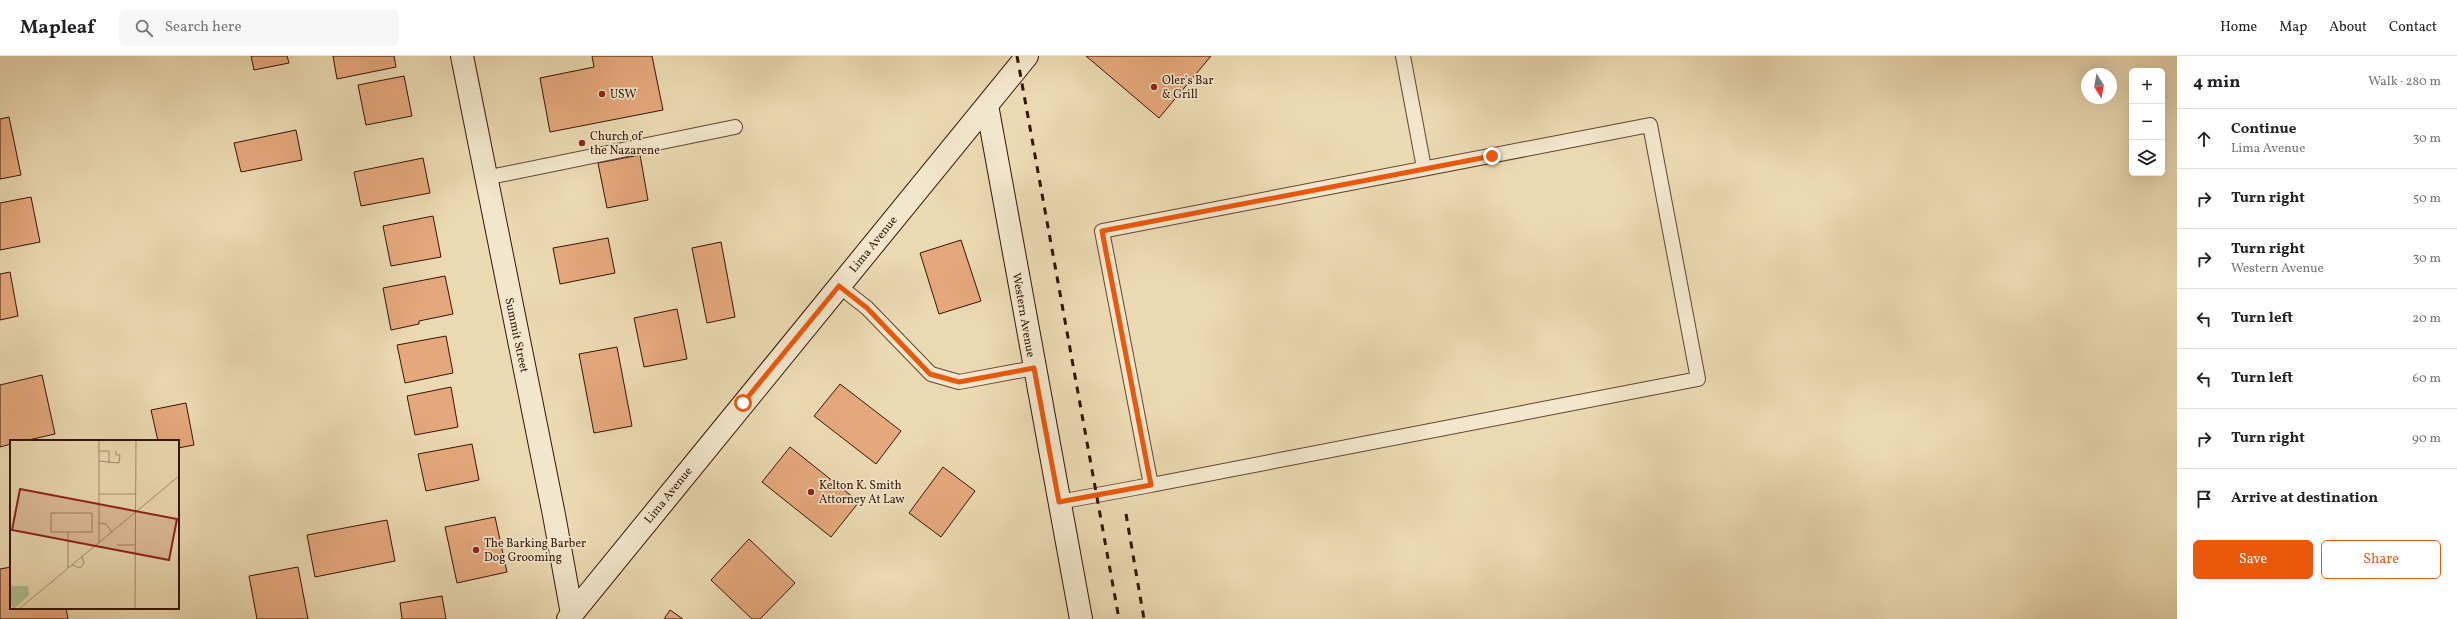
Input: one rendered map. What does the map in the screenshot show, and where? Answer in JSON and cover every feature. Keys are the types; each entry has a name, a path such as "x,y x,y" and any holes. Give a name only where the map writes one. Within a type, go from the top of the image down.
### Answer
{"main road":[{"name":"Summit Street","path":"462,56 485,178 554,515 570,617"},
{"name":"Lima Avenue","path":"570,617 1027,56"},
{"name":"Western Avenue","path":"987,105 1081,619"}],"lane":[{"path":"1403,56 1424,168"},
{"path":"1059,502 1151,485 1698,379 1650,125 1102,231 1151,485"},
{"path":"485,178 735,127"},
{"path":"839,286 867,308 930,374 959,382 1034,368"}],"building":[{"path":"251,56 287,56 289,63 254,70"},
{"path":"333,56 394,56 396,67 337,79"},
{"name":"USW","path":"592,56 652,56 663,110 550,132 540,78 594,67"},
{"name":"Oler's Bar & Grill","path":"1086,56 1211,56 1159,118"},
{"path":"404,76 412,116 366,125 358,85"},
{"path":"9,117 21,175 0,179 0,119"},
{"path":"296,130 302,160 241,172 234,143"},
{"path":"640,155 648,200 607,208 598,163"},
{"path":"423,158 430,193 361,206 354,172"},
{"path":"31,197 40,242 0,250 0,203"},
{"path":"433,216 441,257 391,266 383,226"},
{"path":"608,238 615,273 560,284 553,248"},
{"path":"961,240 981,301 939,314 920,253"},
{"path":"721,242 735,317 707,323 692,248"},
{"path":"10,272 18,316 0,320 0,274"},
{"path":"445,276 453,314 419,321 419,324 391,330 383,288"},
{"path":"677,309 687,359 644,367 634,318"},
{"path":"446,336 453,373 405,383 397,345"},
{"path":"617,347 632,426 594,433 579,354"},
{"path":"42,375 55,434 28,440 10,440 10,444 0,447 0,385"},
{"path":"840,384 901,431 876,464 814,416"},
{"path":"451,387 458,427 415,435 407,396"},
{"path":"186,403 194,445 179,448 179,440 158,440 151,410"},
{"path":"472,444 479,480 426,491 418,454"},
{"name":"Kelton K. Smith Attorney At Law","path":"790,447 859,502 831,537 762,482"},
{"path":"943,467 975,491 941,537 909,513"},
{"name":"The Barking Barber Dog Grooming","path":"495,517 507,572 457,583 445,527"},
{"path":"387,520 395,561 315,577 307,535"},
{"path":"749,539 795,583 760,619 752,619 711,580"},
{"path":"10,567 10,609 66,609 68,619 0,619 0,569"},
{"path":"298,567 308,619 257,619 249,576"},
{"path":"442,596 446,619 402,619 400,603"},
{"path":"670,610 683,619 664,619"}],"railway":[{"path":"1017,56 1119,619"},
{"path":"1126,514 1144,619"}],"place":[{"name":"Oler's Bar & Grill","path":"1154,87"},
{"name":"USW","path":"602,94"},
{"name":"Church of the Nazarene","path":"582,143"},
{"name":"Kelton K. Smith Attorney At Law","path":"811,492"},
{"name":"The Barking Barber Dog Grooming","path":"476,550"}],"route":[{"path":"743,403 839,286 867,308 930,374 959,382 1034,368 1059,502 1151,485 1102,231 1492,156"}]}
